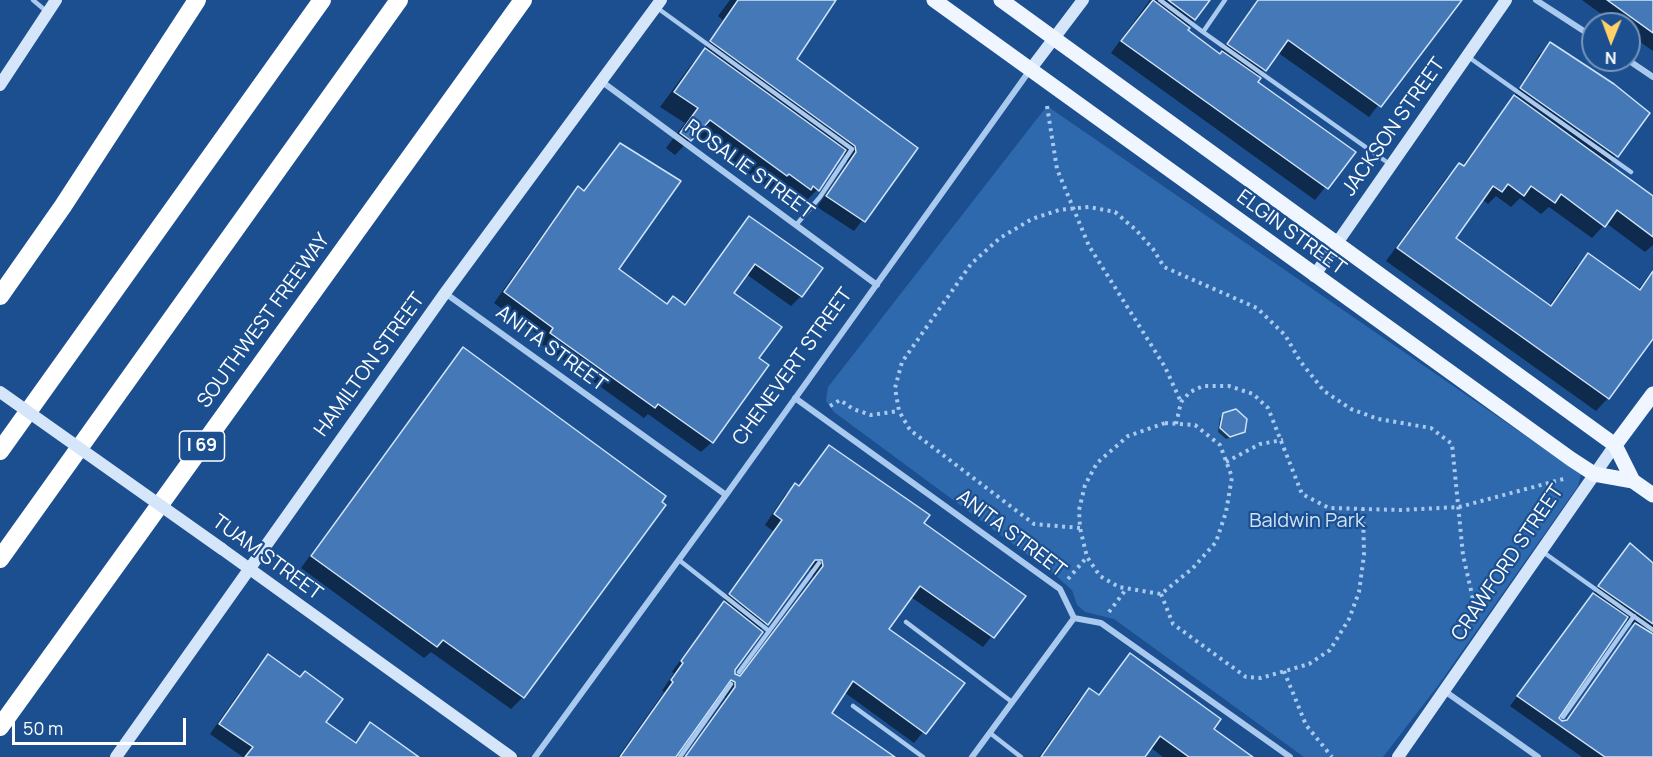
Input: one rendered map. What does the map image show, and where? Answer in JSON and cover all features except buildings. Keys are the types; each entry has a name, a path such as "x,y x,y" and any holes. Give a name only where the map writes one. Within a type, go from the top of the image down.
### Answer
{"highway":[{"path":"0,296 63,206 197,0"},
{"path":"0,451 322,0"},
{"path":"0,559 399,0"},
{"name":"SOUTHWEST FREEWAY","path":"0,727 523,0"}],"main road":[{"name":"ELGIN STREET","path":"934,0 1314,276 1594,474 1633,480"},
{"name":"ELGIN STREET","path":"1001,0 1615,445 1633,480 1653,495"},
{"name":"CRAWFORD STREET","path":"1615,445 1653,394"}],"street":[{"path":"0,85 56,0"},
{"name":"CHENEVERT STREET","path":"535,757 726,495 1030,70 1083,0"},
{"name":"JACKSON STREET","path":"1314,276 1506,0"},
{"path":"1536,0 1581,29"},
{"name":"HAMILTON STREET","path":"116,757 445,293 659,3"},
{"name":"ROSALIE STREET","path":"601,81 877,285"},
{"name":"ANITA STREET","path":"445,293 726,495"},
{"name":"TUAM STREET","path":"0,392 511,757"},
{"name":"ANITA STREET","path":"795,398 1060,589 1074,618"},
{"name":"CRAWFORD STREET","path":"1398,757 1446,692 1615,445"},
{"path":"972,757 1074,618 1101,623 1290,757"},
{"path":"1446,692 1538,757"}],"lane":[{"path":"33,0 48,12"},
{"path":"1160,0 1391,165"},
{"path":"1203,32 1225,0"},
{"path":"659,3 852,148 820,197 796,225"},
{"path":"1467,56 1631,172"},
{"path":"1541,551 1653,630"},
{"path":"679,560 769,631"},
{"path":"739,672 819,562"},
{"path":"1563,717 1634,616"},
{"path":"906,622 1012,702"},
{"path":"680,757 731,684"},
{"path":"853,706 923,757"},
{"path":"990,733 1021,757"}],"path":[{"path":"1047,106 1057,169 1073,209 1089,246 1165,367 1180,402 1176,424"},
{"path":"1080,528 1034,524 910,430 899,411 896,388 902,362 971,264 1000,238 1032,219 1089,207 1115,212 1142,236 1164,267 1257,308 1285,335 1300,361 1324,391 1351,409 1378,419 1431,428 1452,444 1463,555 1475,608"},
{"path":"1180,402 1190,392 1203,386 1229,386 1253,393 1268,408 1283,440 1302,494 1329,508 1400,510 1459,507 1571,477"},
{"path":"816,412 840,400 853,409 871,415 899,411"},
{"path":"1165,423 1195,425 1220,446 1226,462 1232,477 1226,512 1216,542 1193,568 1161,594 1127,588 1100,576 1087,557 1080,528 1079,510 1085,485 1097,463 1128,436 1165,423"},
{"path":"1226,462 1260,444 1283,440"},
{"path":"1161,594 1173,624 1246,677 1261,678 1310,664 1330,650 1349,619 1359,592 1364,555 1363,509"},
{"path":"1060,589 1087,557"},
{"path":"1101,623 1127,588"},
{"path":"1284,672 1306,725 1332,757"}],"green space":[{"name":"Baldwin Park","path":"1047,106 1581,474 1578,486 1437,687 1383,757 1304,757 1114,619 1085,612 1077,605 1072,590 1056,576 834,412 826,401 828,387"}]}
